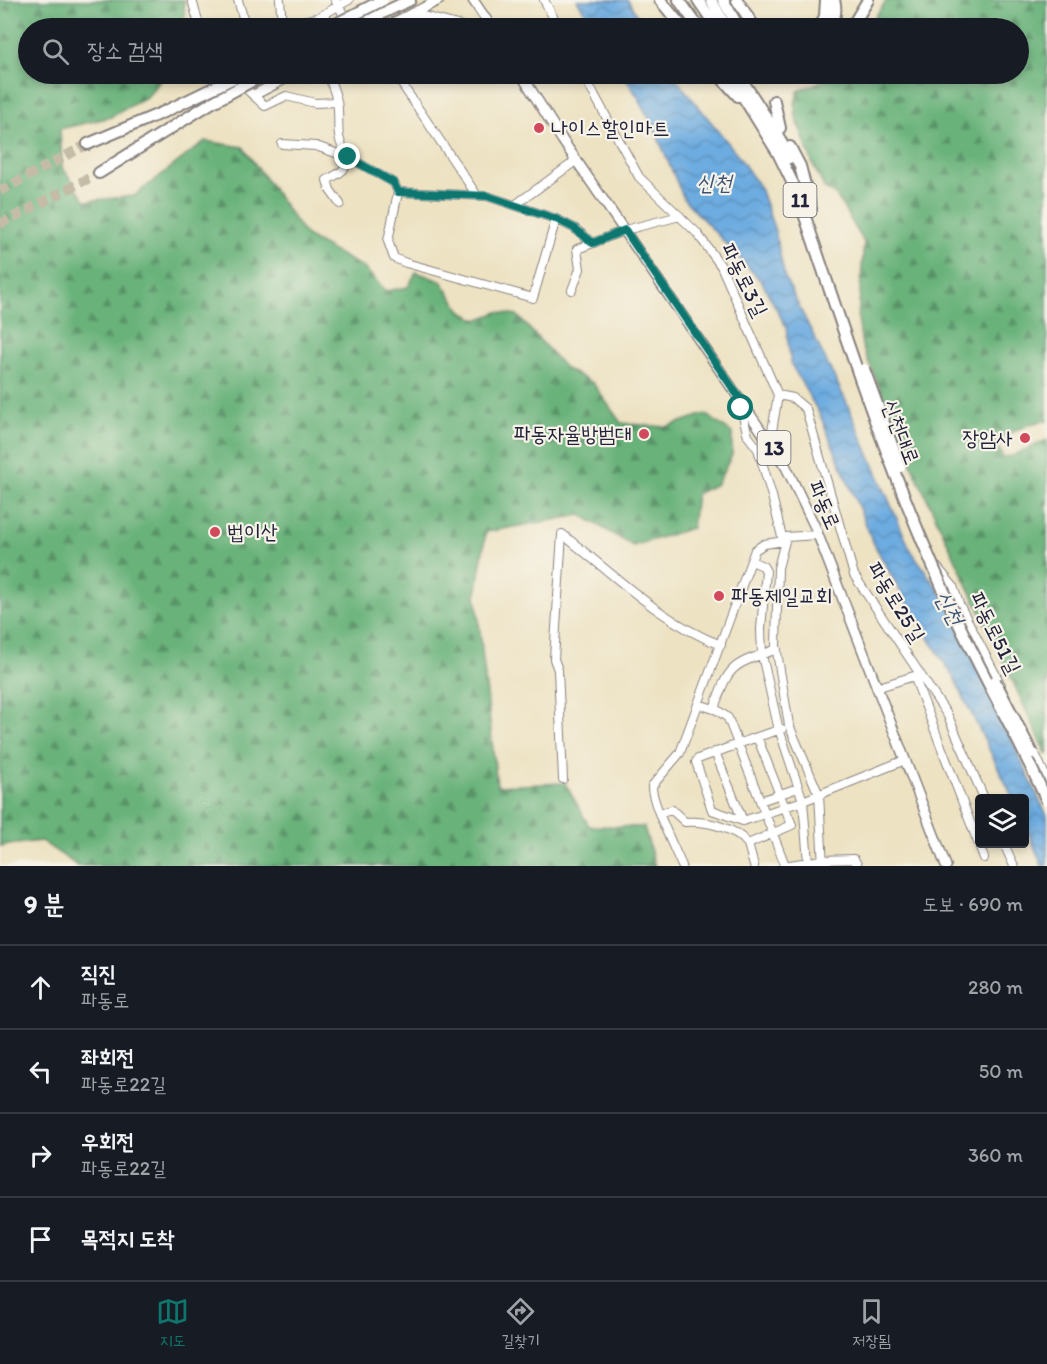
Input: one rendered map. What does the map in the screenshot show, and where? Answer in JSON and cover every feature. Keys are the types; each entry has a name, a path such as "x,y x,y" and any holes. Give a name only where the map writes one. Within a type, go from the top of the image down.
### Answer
{"highway":[{"path":"348,18 383,0"},
{"path":"372,18 410,0"},
{"path":"679,0 692,18"},
{"path":"688,0 700,18"},
{"path":"698,0 710,18"},
{"path":"711,0 721,18"},
{"path":"723,0 733,18"},
{"path":"737,0 748,18"},
{"path":"824,18 826,0"},
{"path":"834,0 834,18"},
{"path":"857,18 868,0"},
{"path":"667,3 677,18"},
{"path":"667,3 682,18"},
{"path":"88,144 166,111 221,84"},
{"path":"99,173 211,103 246,84"},
{"path":"727,84 741,99"},
{"name":"11","path":"730,84 767,146 813,239"},
{"name":"신천대로","path":"735,84 778,153 796,190 849,336 964,621 1026,738 1047,786"},
{"name":"신천대로","path":"744,84 777,134 811,209 888,457 956,617 1047,801"},
{"name":"11","path":"752,84 780,128 800,166 811,209"},
{"path":"774,101 780,128"}],"main road":[{"path":"402,18 439,0"},
{"path":"473,0 485,18"},
{"path":"254,95 275,84"},
{"name":"파동로","path":"528,84 786,467 800,493 946,866"}],"street":[{"path":"192,0 197,18"},
{"path":"238,0 243,18"},
{"path":"280,0 282,18"},
{"path":"317,18 337,3 349,0"},
{"path":"544,0 554,18"},
{"path":"337,3 342,18"},
{"path":"412,13 431,18"},
{"path":"241,84 265,106 286,96 315,103 337,102"},
{"path":"331,84 337,102 338,136 342,149 348,157 346,166 340,173 327,180 330,190 340,204"},
{"path":"402,84 476,194"},
{"name":"파동로3길","path":"588,84 639,177 697,233 721,266 778,394"},
{"path":"282,144 316,146 348,157 394,183 398,192 388,241 394,258 533,298 556,219"},
{"path":"515,205 577,160"},
{"path":"398,192 476,194 556,219 574,228 593,243"},
{"path":"572,290 580,269 577,249 625,230 680,216"},
{"path":"770,443 778,394"},
{"name":"파동로25길","path":"778,394 793,399 806,409 854,574 917,675 948,716 982,794"},
{"path":"743,403 741,408 748,436 758,449 784,541 778,568 777,649 790,727 818,794 823,863"},
{"path":"563,779 558,670 554,659 562,534 667,618 721,645"},
{"path":"682,866 660,813 652,786 680,753 755,550 764,544 784,541 786,537 818,535"},
{"name":"파동로51길","path":"916,543 952,586 1047,780"},
{"path":"751,561 763,566 766,571 761,629 762,655 779,730 803,801 808,862"},
{"path":"714,709 722,684 735,666 777,649"},
{"path":"876,688 917,675 984,858"},
{"path":"698,704 714,709 728,718 783,866 808,862 854,860 858,866"},
{"path":"790,727 738,743 698,759 696,765 712,810 742,821 803,801 905,760"},
{"path":"748,844 792,825 757,737"},
{"path":"715,752 742,821"},
{"path":"760,801 798,788"},
{"path":"660,813 672,810 685,822 703,821 742,837 748,844 754,866"},
{"path":"1006,848 1014,866"}],"green space":[{"path":"0,0 184,0 185,18 18,18 18,84 158,84 148,96 111,117 60,129 62,167 86,201 134,196 205,141 243,147 306,236 364,268 386,291 408,287 416,272 441,281 462,312 477,320 498,312 517,315 566,369 593,383 621,423 666,427 705,414 732,433 732,455 717,484 696,494 692,528 633,546 581,515 486,532 476,595 497,786 565,783 589,826 644,827 655,866 78,866 41,841 0,846"},
{"path":"887,0 1047,0 1047,421 1028,425 1010,433 999,440 998,447 1003,457 1012,456 1047,440 1047,755 916,475 862,346 858,318 864,242 836,195 825,189 813,165 796,117 795,104 798,91 814,84 1029,84 1029,18 874,18"}],"water":[{"path":"577,0 628,0 638,18 589,18"},
{"name":"신천","path":"630,84 680,84 737,154 760,188 775,231 785,278 845,399 910,549 961,622 1047,816 1047,866 1042,866 1029,834 1029,794 1011,794 954,678 874,544 820,415 791,364 786,327 762,282 684,199 656,133"}],"tunnel":[{"path":"0,191 88,144"},
{"path":"0,224 99,173"}],"place":[{"name":"나이스할인마트","path":"539,128"},
{"name":"파동자율방범대","path":"644,434"},
{"name":"장암사","path":"1025,438"},
{"name":"법이산","path":"215,532"},
{"name":"파동제일교회","path":"719,596"}],"route":[{"path":"348,157 394,183 398,192 487,196 556,219 574,228 593,243 625,230 743,403 741,408"}]}
